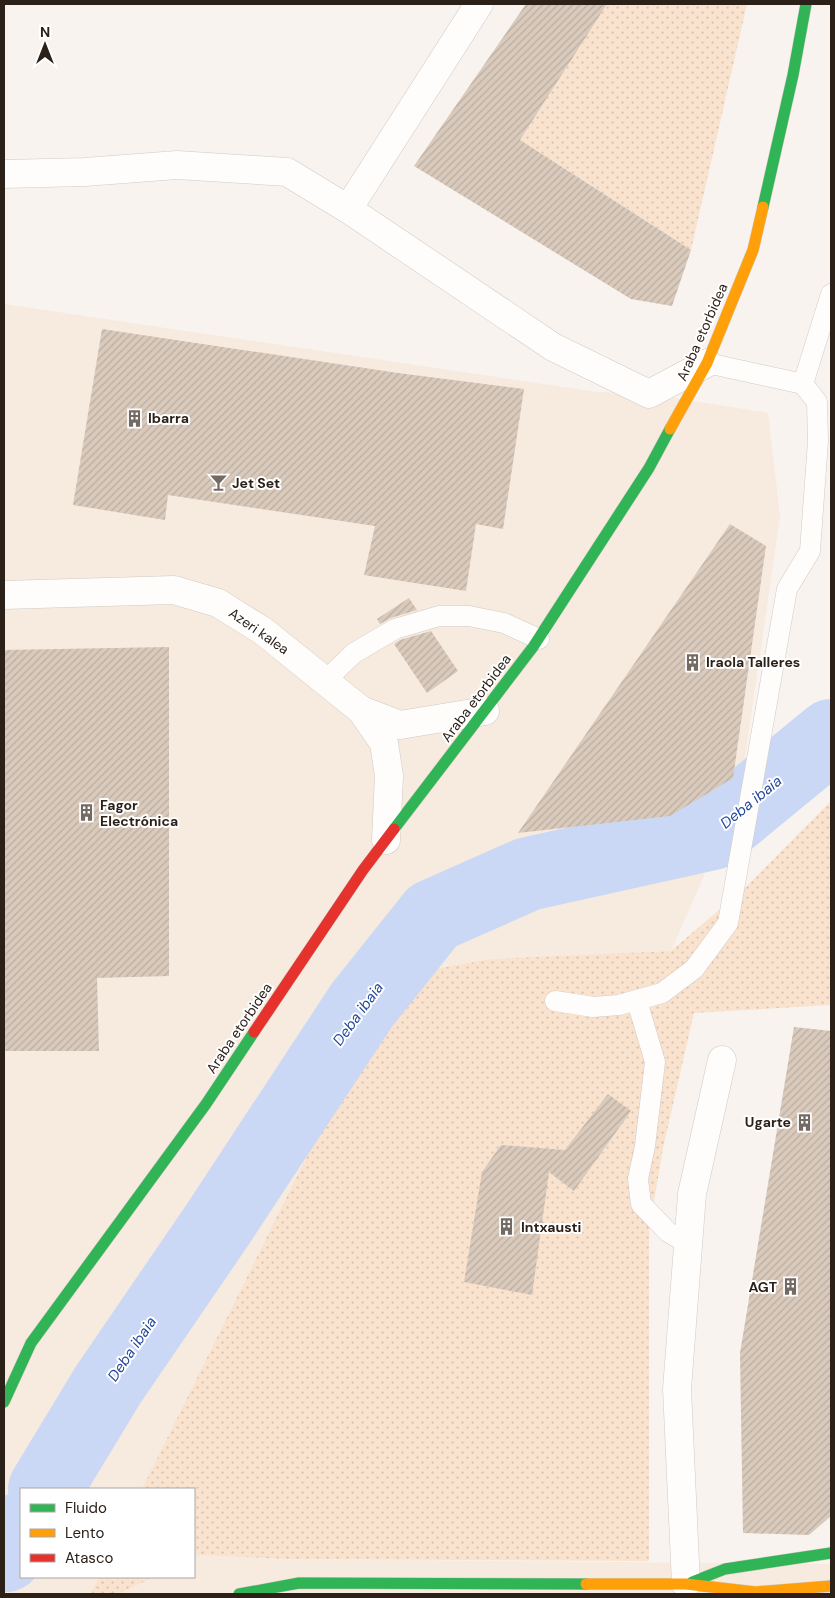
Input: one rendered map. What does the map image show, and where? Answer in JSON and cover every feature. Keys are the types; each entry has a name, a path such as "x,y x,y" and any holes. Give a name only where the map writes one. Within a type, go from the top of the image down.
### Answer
{"street":[{"path":"348,209 479,4"},
{"name":"Araba etorbidea","path":"4,1402 31,1343 206,1104 363,870 539,639 649,468 707,363 753,250 793,75 806,4"},
{"path":"4,174 85,172 177,165 287,172 348,209 553,347 649,394 707,363"},
{"name":"Azeri kalea","path":"4,595 174,590 218,603 263,631 361,710 384,743 388,776 386,840"},
{"path":"361,710 400,725 485,711"},
{"path":"686,1584 677,1389 692,1194 722,1060"},
{"name":"Araba etorbidea","path":"11,1359 31,1343"},
{"path":"686,1584 725,1569 831,1553"},
{"path":"238,1594 300,1583 686,1584 755,1592 831,1586"}],"lane":[{"path":"803,384 831,294"},
{"path":"555,1001 593,1007 620,1006 662,993 694,969 728,923 787,589 810,550 818,441 817,402 803,384 707,363"},
{"path":"325,681 354,654 395,629 439,616 469,616 504,623 539,639"},
{"path":"637,1001 655,1062 645,1146 638,1179 641,1204 668,1232 688,1244"}],"shaded area":[{"path":"607,4 747,4 691,250 520,140"},
{"path":"4,304 597,392 649,394 768,413 780,517 745,756 703,878 671,951 491,959 429,970 350,1069 142,1488 20,1488 20,1578 99,1578 91,1594 4,1594"},
{"path":"831,801 831,1005 694,1013 663,1148 649,1231 649,1561 286,1559 199,1555 195,1557 195,1488 142,1488 350,1069 429,970 491,959 671,951 746,887"},
{"path":"199,1555 286,1559 831,1564 831,1594 118,1594 152,1578 195,1578 195,1557"},
{"path":"99,1578 152,1578 118,1594 91,1594"}],"building":[{"path":"526,4 607,4 520,140 691,250 672,306 631,299 414,166"},
{"path":"102,329 398,373 524,389 503,529 476,524 466,591 364,575 375,526 168,495 165,520 73,505"},
{"name":"Iraola Talleres","path":"730,524 766,546 733,778 670,816 518,833"},
{"path":"409,598 417,610 391,618 380,624 377,619"},
{"path":"431,631 458,671 427,693 394,644 400,640"},
{"name":"Fagor Electrónica","path":"169,647 169,976 97,978 99,1051 4,1051 4,650"},
{"path":"794,1027 831,1031 831,1516 809,1535 743,1533 740,1353"},
{"name":"Intxausti","path":"608,1094 631,1111 574,1191 549,1172 532,1295 464,1282 482,1172 501,1145 565,1150"}],"waterway":[{"name":"Deba ibaia","path":"46,1488 108,1385 218,1224 362,1005 433,916 528,874 713,833 831,736"},
{"name":"Deba ibaia","path":"6,1555 20,1531"}],"traffic: fast":[{"path":"763,207 793,75 806,4"},
{"path":"394,829 533,647 649,468 670,429"},
{"path":"4,1402 31,1343 206,1104 254,1032"},
{"path":"692,1582 725,1569 831,1553"},
{"path":"239,1594 299,1583 586,1584"}],"traffic: slow":[{"path":"670,429 707,363 753,250 763,207"},
{"path":"586,1584 686,1584 755,1592 831,1586"}],"traffic: jam":[{"path":"254,1032 363,870 394,829"}],"place":[{"name":"Ibarra","path":"134,418"},
{"name":"Jet Set","path":"218,483"},
{"name":"Iraola Talleres","path":"692,662"},
{"name":"Fagor Electrónica","path":"86,813"},
{"name":"Ugarte","path":"805,1122"},
{"name":"Intxausti","path":"507,1227"},
{"name":"AGT","path":"791,1287"}]}
